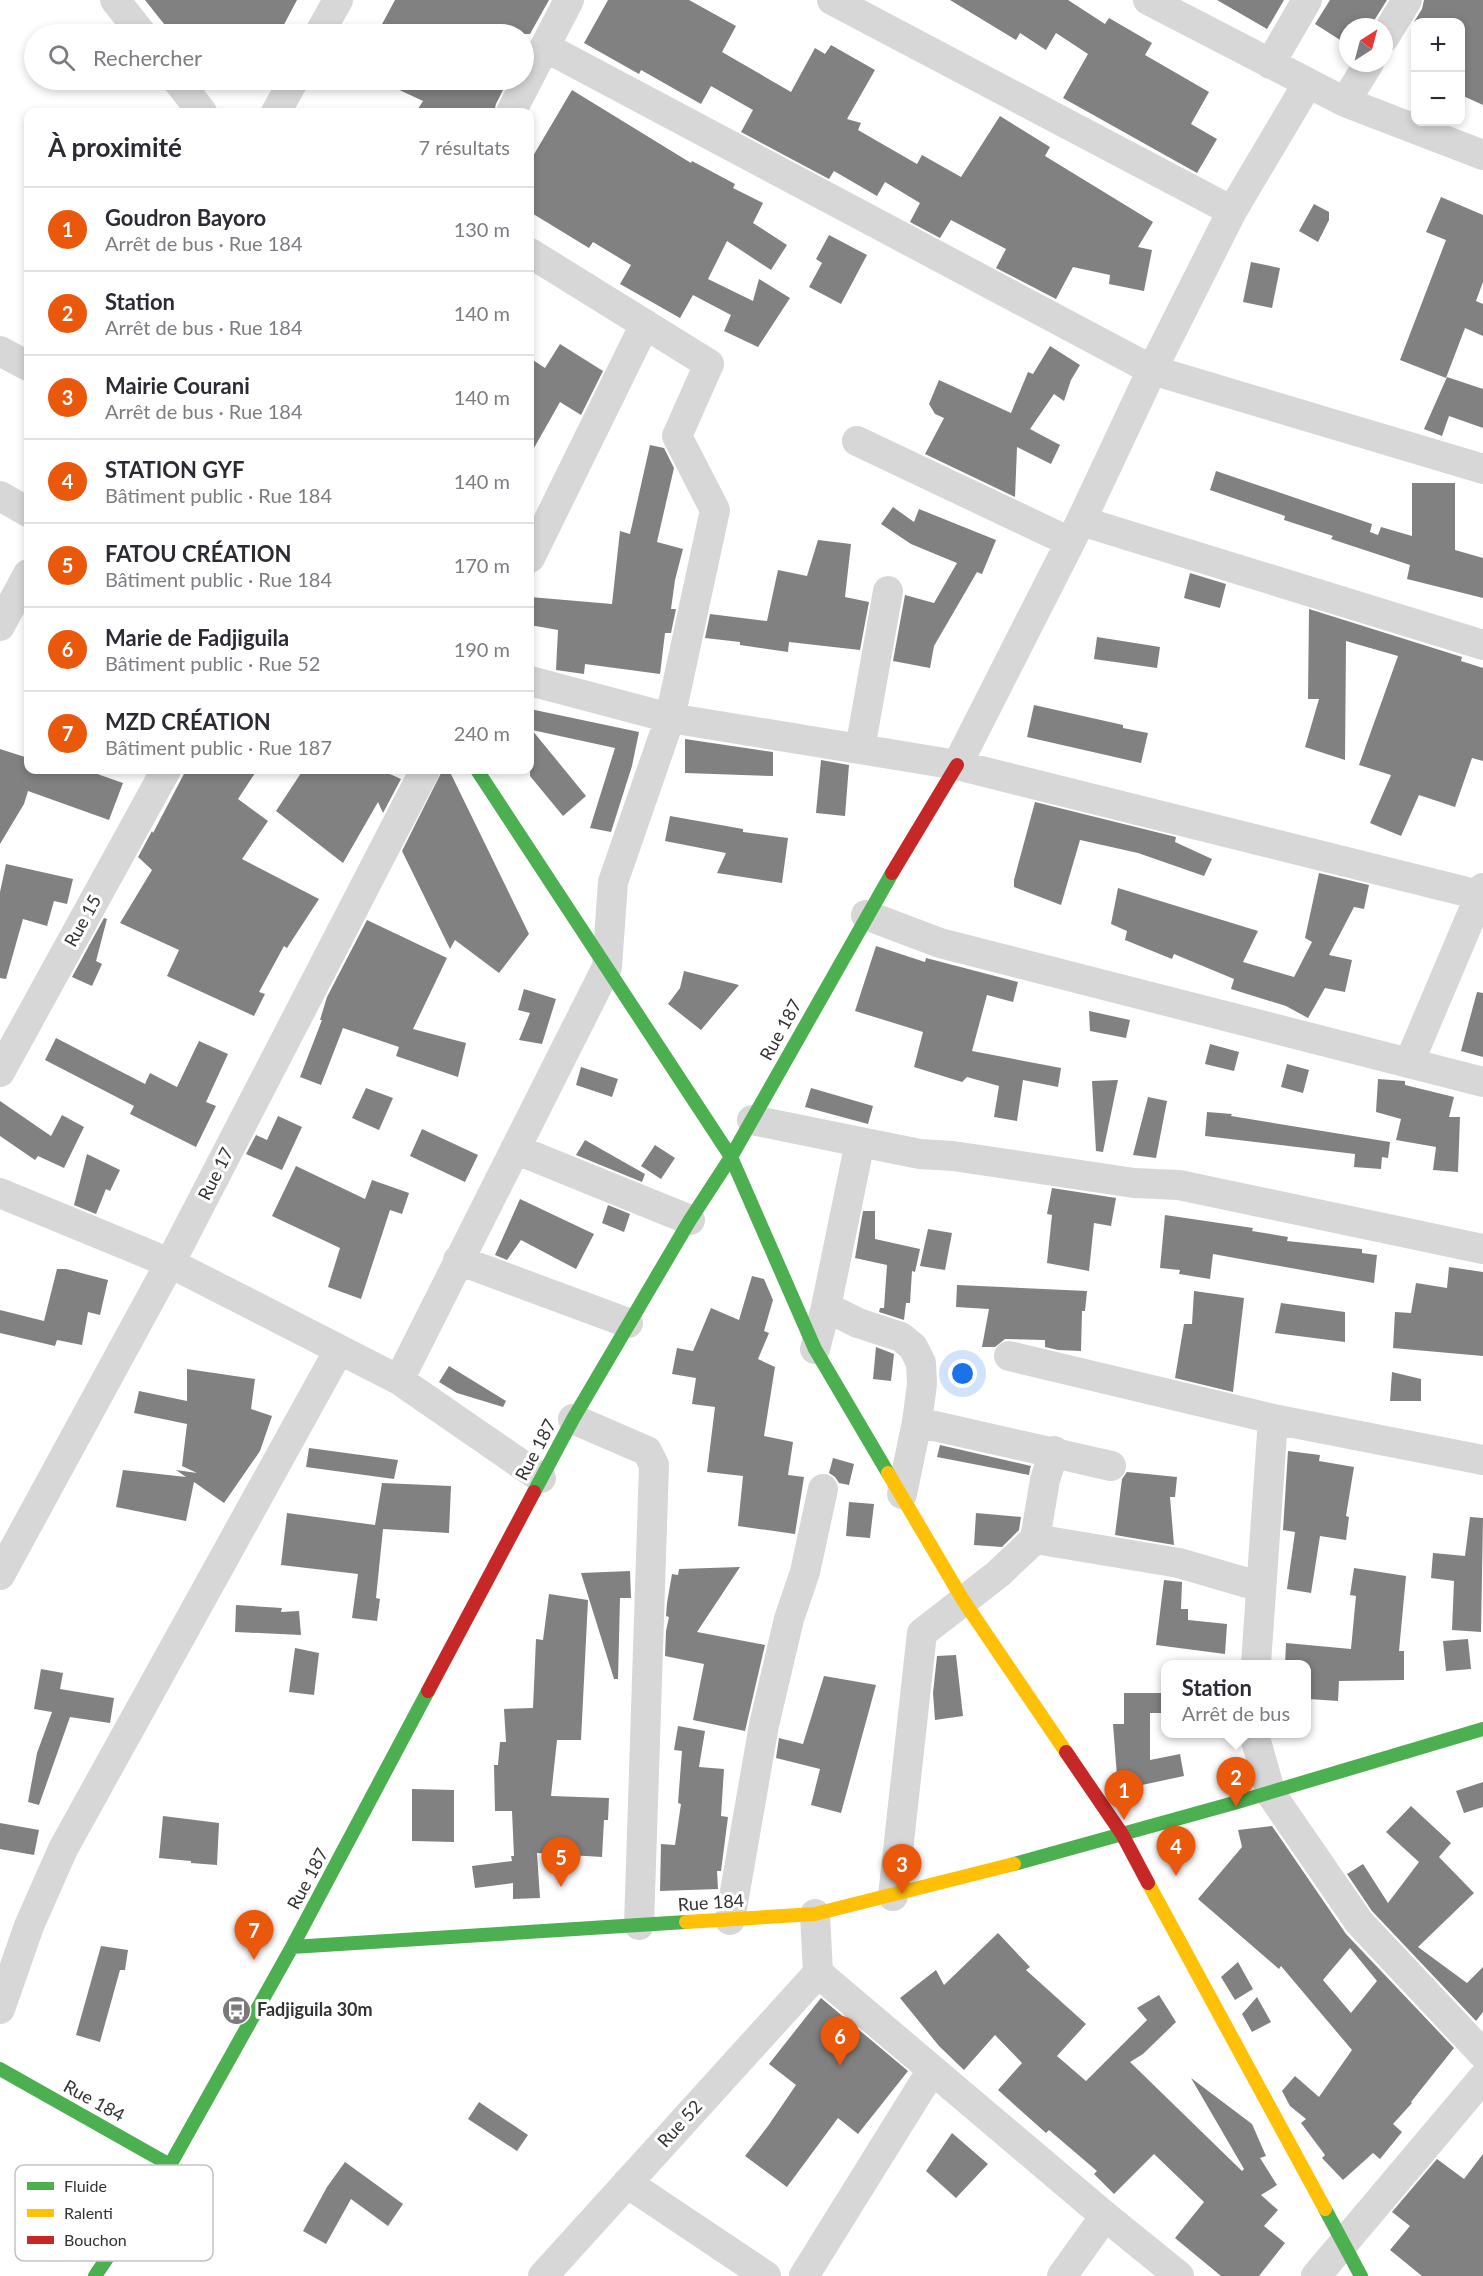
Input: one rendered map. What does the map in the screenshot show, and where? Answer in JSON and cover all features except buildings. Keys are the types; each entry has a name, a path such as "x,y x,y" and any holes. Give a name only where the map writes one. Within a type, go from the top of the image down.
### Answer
{"street":[{"path":"115,0 134,24"},
{"path":"325,24 338,0"},
{"path":"534,68 569,0"},
{"path":"832,0 1232,211"},
{"path":"1148,0 1345,102 1483,155"},
{"path":"1270,64 1307,0"},
{"path":"1393,23 1407,0"},
{"path":"545,47 1152,370 1483,469"},
{"path":"1345,102 1363,72"},
{"path":"957,765 1076,532 1152,370 1232,211 1308,83"},
{"path":"185,90 199,108"},
{"path":"278,108 288,90"},
{"path":"513,108 523,90"},
{"path":"399,1380 607,967 614,882 670,718 715,510 677,436 709,364 534,255"},
{"path":"534,550 645,324"},
{"path":"0,351 24,364"},
{"path":"857,441 1076,532 1483,645"},
{"path":"0,496 24,510"},
{"path":"0,626 24,581"},
{"path":"860,749 888,591"},
{"path":"534,682 670,718 957,765 1482,893 1409,1063"},
{"name":"Rue 187","path":"170,2165 292,1947 573,1419 690,1220 731,1157 866,915 957,765"},
{"name":"Rue 15","path":"0,1072 164,774"},
{"name":"Rue 17","path":"0,1575 170,1263 423,774"},
{"path":"480,774 731,1157 815,1349 963,1600 1122,1834 1361,2276"},
{"path":"866,915 940,943 1483,1082"},
{"path":"752,1120 920,1154 953,1156 1134,1183 1179,1185 1483,1249"},
{"path":"815,1349 826,1307 860,1142"},
{"path":"515,1149 690,1220"},
{"path":"0,1193 170,1263 399,1380 541,1478"},
{"path":"459,1260 628,1323"},
{"path":"826,1307 858,1323 901,1337 913,1347 921,1363 922,1383 917,1422 902,1494"},
{"path":"0,2009 29,1926 63,1850 339,1350"},
{"path":"1009,1356 1273,1419 1483,1460"},
{"path":"573,1419 647,1451 654,1465 639,1925"},
{"path":"1256,1660 1273,1419"},
{"path":"917,1422 1054,1451 1111,1466"},
{"path":"892,1896 922,1633 998,1574 1035,1539 1045,1480 1054,1451"},
{"path":"730,1920 764,1725 789,1619 814,1538 823,1489"},
{"path":"1035,1539 1179,1563 1261,1587"},
{"name":"Rue 184","path":"292,1947 815,1914 892,1896 1270,1794 1483,1729"},
{"path":"1255,1738 1270,1794 1359,1922 1483,2054"},
{"path":"815,1914 818,1973 1105,2217 1179,2276"},
{"name":"Rue 52","path":"543,2276 818,1973"},
{"name":"Rue 184","path":"0,2069 170,2165"},
{"path":"804,2276 932,2070"},
{"path":"1316,2276 1344,2246 1483,2078"},
{"path":"627,2183 766,2276"},
{"path":"1062,2276 1105,2217"},
{"name":"Rue 187","path":"95,2276 105,2261"}],"traffic: fast":[{"path":"480,774 731,1157 815,1349 888,1473"},
{"path":"534,1492 573,1419 690,1220 731,1157 892,873"},
{"path":"170,2165 292,1947 428,1691"},
{"path":"1014,1864 1234,1803 1483,1729"},
{"path":"292,1947 686,1922"},
{"path":"0,2069 170,2165"},
{"path":"1325,2209 1361,2276"},
{"path":"95,2276 105,2261"}],"traffic: slow":[{"path":"888,1473 963,1600 1066,1752"},
{"path":"686,1922 815,1914 1014,1864"},
{"path":"1148,1883 1325,2209"}],"traffic: jam":[{"path":"892,873 957,765"},
{"path":"428,1691 534,1492"},
{"path":"1066,1752 1122,1834 1148,1883"}],"place":[{"name":"Station","path":"1236,1807"},
{"name":"Goudron Bayoro","path":"1124,1820"},
{"name":"STATION GYF","path":"1176,1876"},
{"name":"FATOU CRÉATION","path":"561,1887"},
{"name":"Mairie Courani","path":"902,1894"},
{"name":"MZD CRÉATION","path":"254,1960"},
{"name":"Fadjiguila 30m","path":"236,2010"},
{"name":"Marie de Fadjiguila","path":"840,2066"}]}
